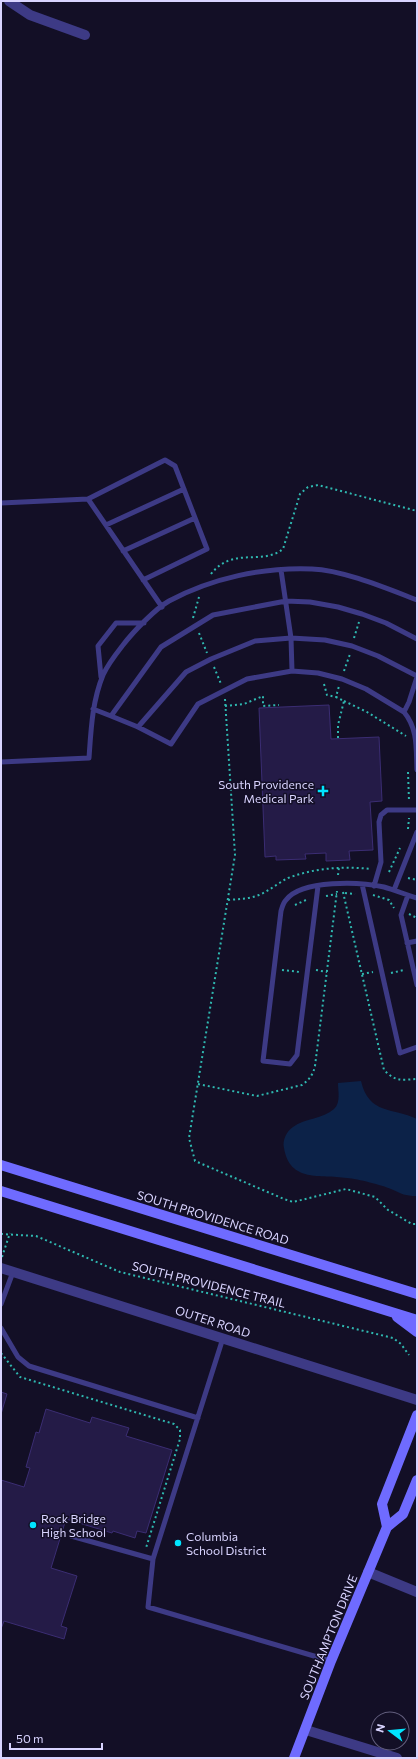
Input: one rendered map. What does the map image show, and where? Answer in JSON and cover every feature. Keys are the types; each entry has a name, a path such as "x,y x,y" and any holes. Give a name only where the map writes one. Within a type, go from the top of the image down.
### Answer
{"main road":[{"name":"SOUTH PROVIDENCE ROAD","path":"1,1165 417,1294"},
{"path":"1,1191 417,1320"},
{"path":"383,1309 406,1322 417,1332"},
{"path":"387,1527 382,1504 417,1415"},
{"name":"SOUTHAMPTON DRIVE","path":"294,1758 387,1527 403,1514 417,1480"}],"street":[{"path":"9,1 30,15 85,35"},
{"name":"OUTER ROAD","path":"1,1268 417,1400"},
{"path":"368,1572 417,1592"},
{"path":"306,1730 397,1758"}],"lane":[{"path":"1,503 88,499 165,460 175,466 207,549 143,580"},
{"path":"106,525 184,489"},
{"path":"88,499 162,607"},
{"path":"123,551 195,518"},
{"path":"1,762 88,758 93,709 102,680 116,653 132,633 168,602 203,586 241,574 281,570 314,569 343,575 417,600"},
{"path":"281,570 291,638 292,671"},
{"path":"111,716 161,647 214,615 286,601 310,602 338,607 386,623 417,639"},
{"path":"102,680 98,646 116,623 144,623"},
{"path":"138,727 186,672 255,641 291,638 325,640 352,646 378,656 417,677 409,702 404,712"},
{"path":"93,709 138,727 171,744 198,704 247,678 292,671 318,673 342,679 366,689 404,712 411,720 416,735 417,770"},
{"path":"374,886 381,862 379,822 381,814 387,810 417,810"},
{"path":"394,890 417,832"},
{"path":"318,886 297,1054 290,1064 263,1061 281,911 286,900 300,890 318,886 341,883 374,886 394,890 417,898"},
{"path":"362,884 400,1053 417,1047"},
{"path":"408,895 401,915 417,985"},
{"path":"407,943 417,941"},
{"path":"1,1304 13,1272"},
{"path":"1,1328 18,1357 29,1366 198,1418"},
{"path":"223,1338 153,1559 148,1607 332,1661"},
{"path":"71,1536 153,1559"}],"path":[{"path":"417,511 318,485 308,487 300,494 283,550 277,554 236,558 226,561 215,568 203,586 193,615 193,623 211,660 223,691 226,706 235,855 189,1138 195,1161 284,1200 293,1202 346,1189 375,1197 388,1210 412,1224 417,1224"},
{"path":"318,682 325,684 327,695 336,697"},
{"path":"226,706 244,704 263,696 264,706 279,705"},
{"path":"344,701 367,712 407,736"},
{"path":"408,767 408,830"},
{"path":"389,872 402,844"},
{"path":"341,883 384,1070 392,1078 400,1080 417,1079"},
{"path":"343,893 364,894 389,900 394,908 417,918"},
{"name":"SOUTH PROVIDENCE TRAIL","path":"1,1234 36,1236 120,1272 393,1338 401,1344 409,1355"},
{"path":"1,1260 10,1234"},
{"path":"1,1353 20,1377 174,1424 180,1430 180,1439 143,1556"}],"water":[{"path":"361,1081 370,1100 376,1105 417,1119 417,1196 406,1195 370,1182 347,1178 308,1175 299,1172 287,1159 284,1142 289,1131 298,1124 325,1115 334,1109 338,1104 338,1083"}],"building":[{"path":"329,705 331,739 379,737 382,801 370,802 373,850 349,851 350,860 326,861 326,853 305,854 306,859 276,860 276,856 265,857 259,708"},
{"path":"1,1392 7,1394 1,1414"},
{"name":"Rock Bridge High School","path":"46,1409 90,1423 92,1417 129,1428 126,1436 172,1450 146,1533 137,1531 135,1538 113,1531 112,1533 66,1519 51,1568 77,1576 61,1626 67,1628 64,1639 4,1621 1,1629 1,1480 24,1487 30,1468 26,1467 36,1432 39,1433"}],"place":[{"name":"South Providence Medical Park","path":"323,791"},
{"name":"Rock Bridge High School","path":"33,1525"},
{"name":"Columbia School District","path":"178,1543"}]}
